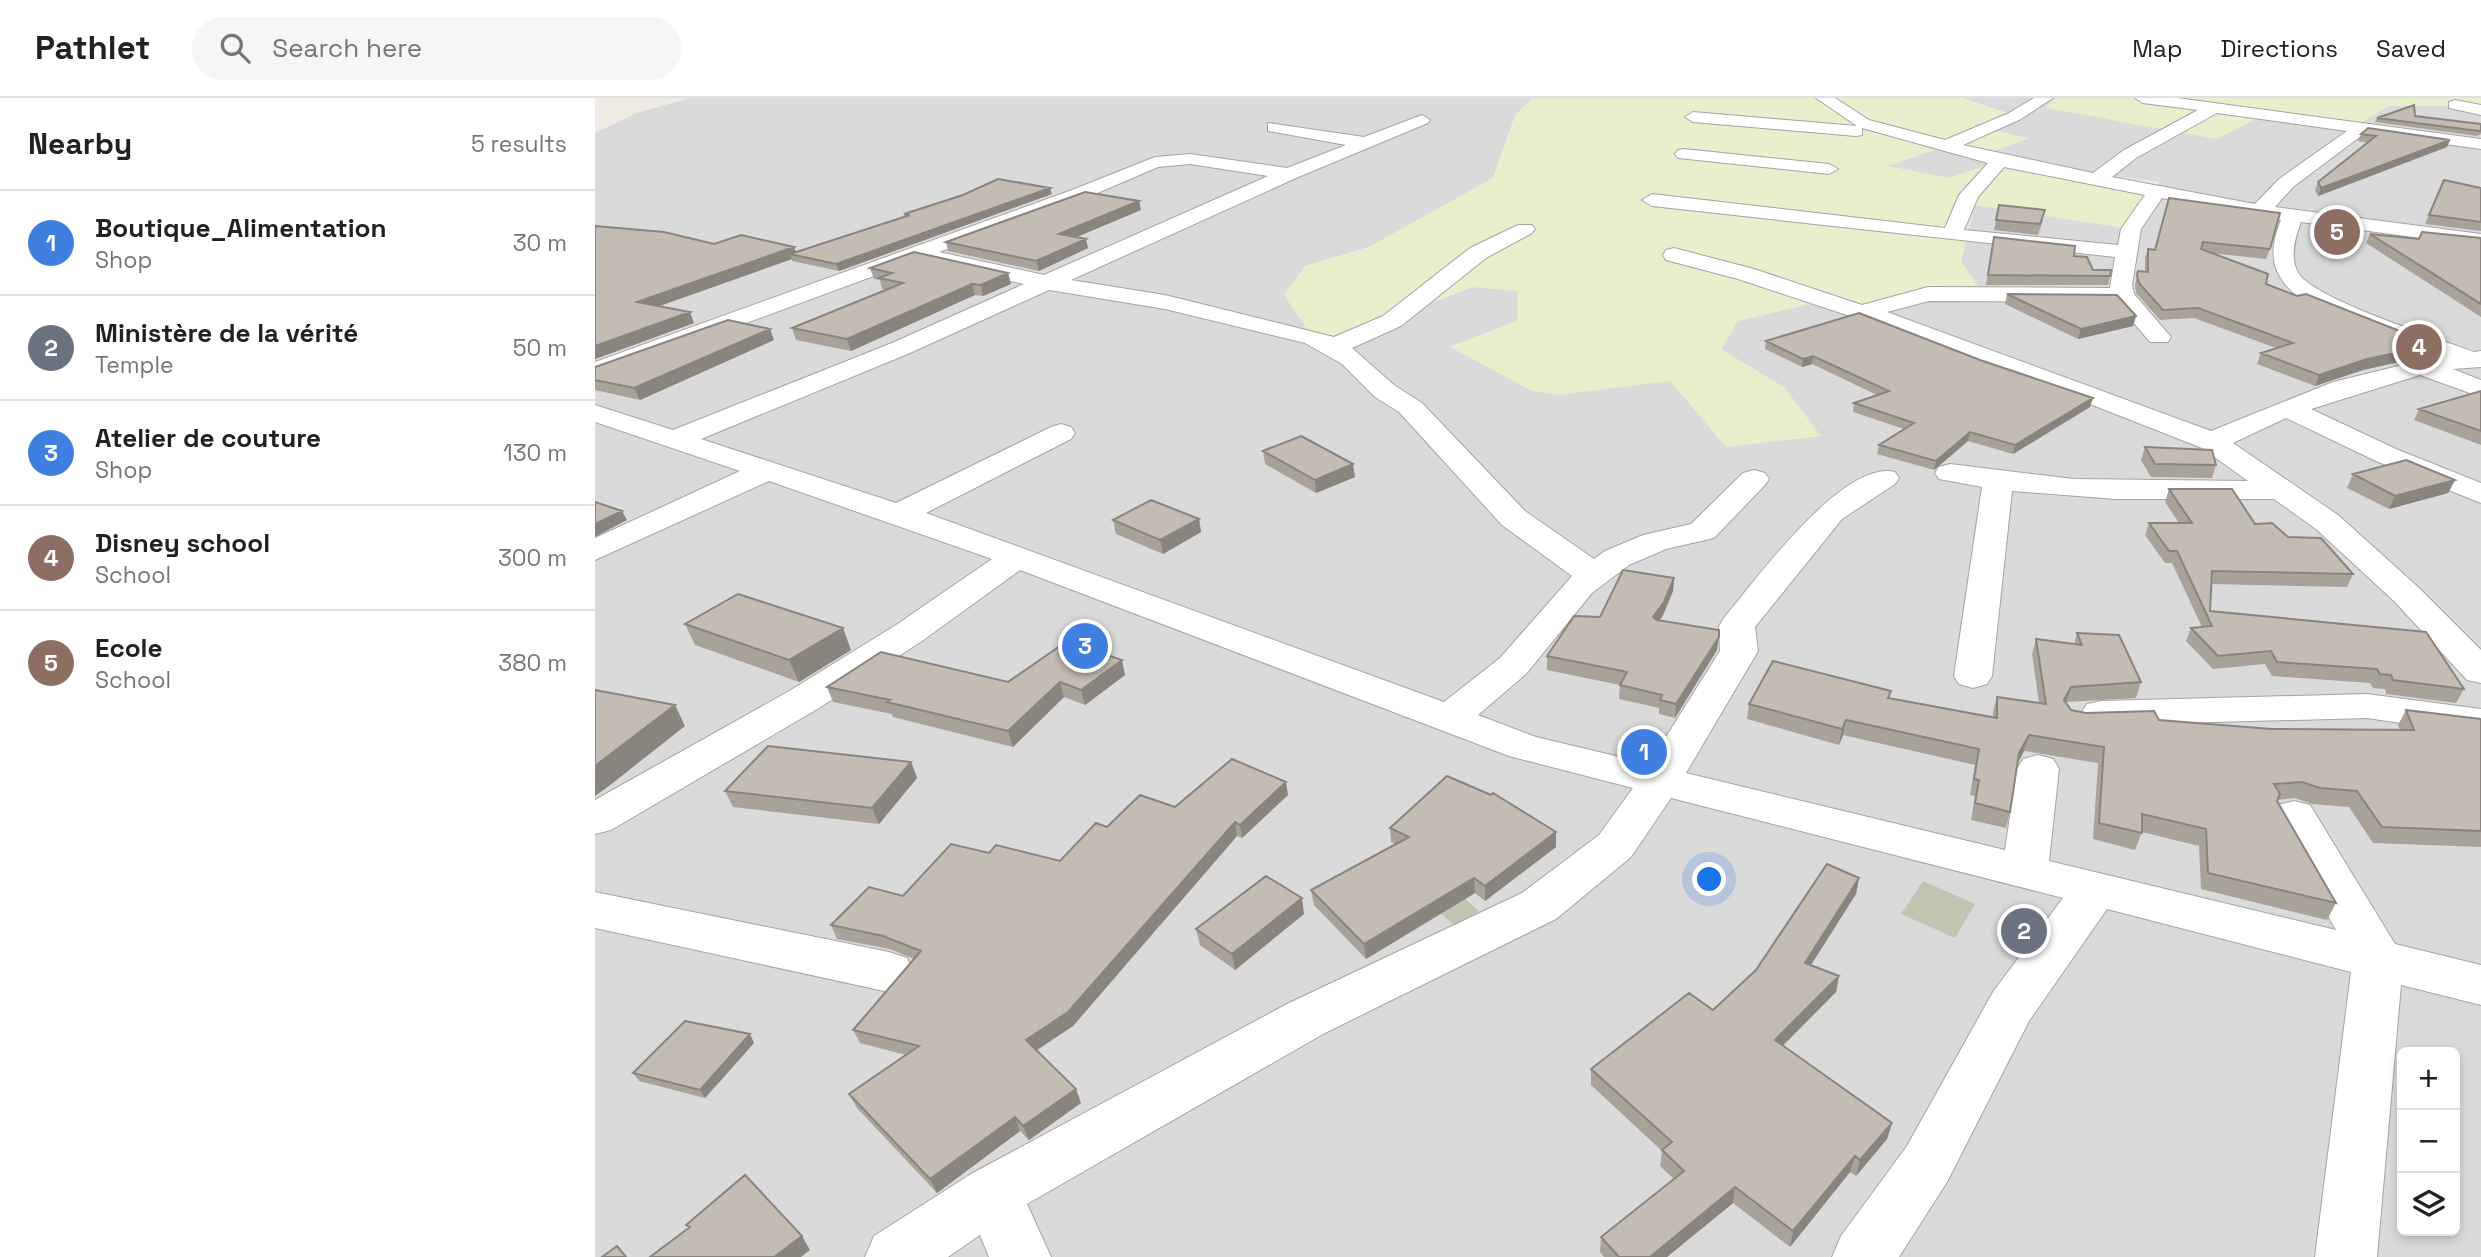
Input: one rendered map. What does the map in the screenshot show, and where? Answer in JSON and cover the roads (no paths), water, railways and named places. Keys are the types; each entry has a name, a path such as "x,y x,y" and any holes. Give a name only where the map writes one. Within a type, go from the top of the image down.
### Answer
{"street":[{"path":"1824,98 1846,145"},
{"path":"1944,147 2015,116 2045,98"},
{"path":"2143,98 2477,141"},
{"path":"2455,105 2481,110"},
{"path":"2095,181 2130,154 2214,108"},
{"path":"1693,117 1846,145"},
{"path":"675,439 901,348 1289,174 1422,120"},
{"path":"1274,127 1367,143"},
{"path":"2260,211 2286,183 2361,128"},
{"path":"1783,216 1846,145"},
{"path":"1683,154 1846,145 1944,147 2156,193 2294,216 2481,240"},
{"path":"595,371 1079,194 1155,162 1190,159 1289,174"},
{"path":"1952,235 1969,195 2000,161"},
{"path":"2156,193 2134,222 2121,285 2123,295 2158,337"},
{"path":"1652,200 2126,252"},
{"path":"2294,216 2282,244 2282,263 2299,289 2314,298 2477,359"},
{"path":"1335,346 1392,321 1478,253 1525,229"},
{"path":"915,253 1048,283 1165,302 1335,346 1365,367 1368,375 1381,389 1409,406 1451,455 1524,528 1594,575"},
{"path":"1674,255 1862,312 2212,442 2326,522 2398,587 2481,672"},
{"path":"1862,312 1928,294 2123,295"},
{"path":"2212,442 2287,408 2424,368 2477,359"},
{"path":"2424,368 2481,389"},
{"path":"2287,408 2386,456 2481,494"},
{"path":"595,414 1016,557 1524,747 2481,985"},
{"path":"897,515 1061,433"},
{"path":"595,550 768,471"},
{"path":"1949,473 1998,482 2081,489 2284,490"},
{"path":"896,1257 992,1193 1357,992 1539,906 1615,846 1660,781 1739,651 1737,626 1831,512 1884,478"},
{"path":"1447,720 1513,666 1580,586 1594,575 1617,558 1655,542 1702,531 1754,479"},
{"path":"1973,676 1998,482"},
{"path":"595,819 805,699 909,633 1016,557"},
{"path":"2081,714 2367,706 2481,722"},
{"path":"2025,871 2038,769"},
{"path":"2294,816 2378,959 2346,1257"},
{"path":"1863,1257 1927,1164 2011,1007 2096,889"},
{"path":"595,909 889,972"},
{"path":"992,1193 1020,1257"}],"place":[{"name":"Ecole","path":"2337,232"},
{"name":"Disney school","path":"2419,347"},
{"name":"Atelier de couture","path":"1085,646"},
{"name":"Boutique_Alimentation","path":"1644,752"},
{"name":"Ministère de la vérité","path":"2024,931"}]}
